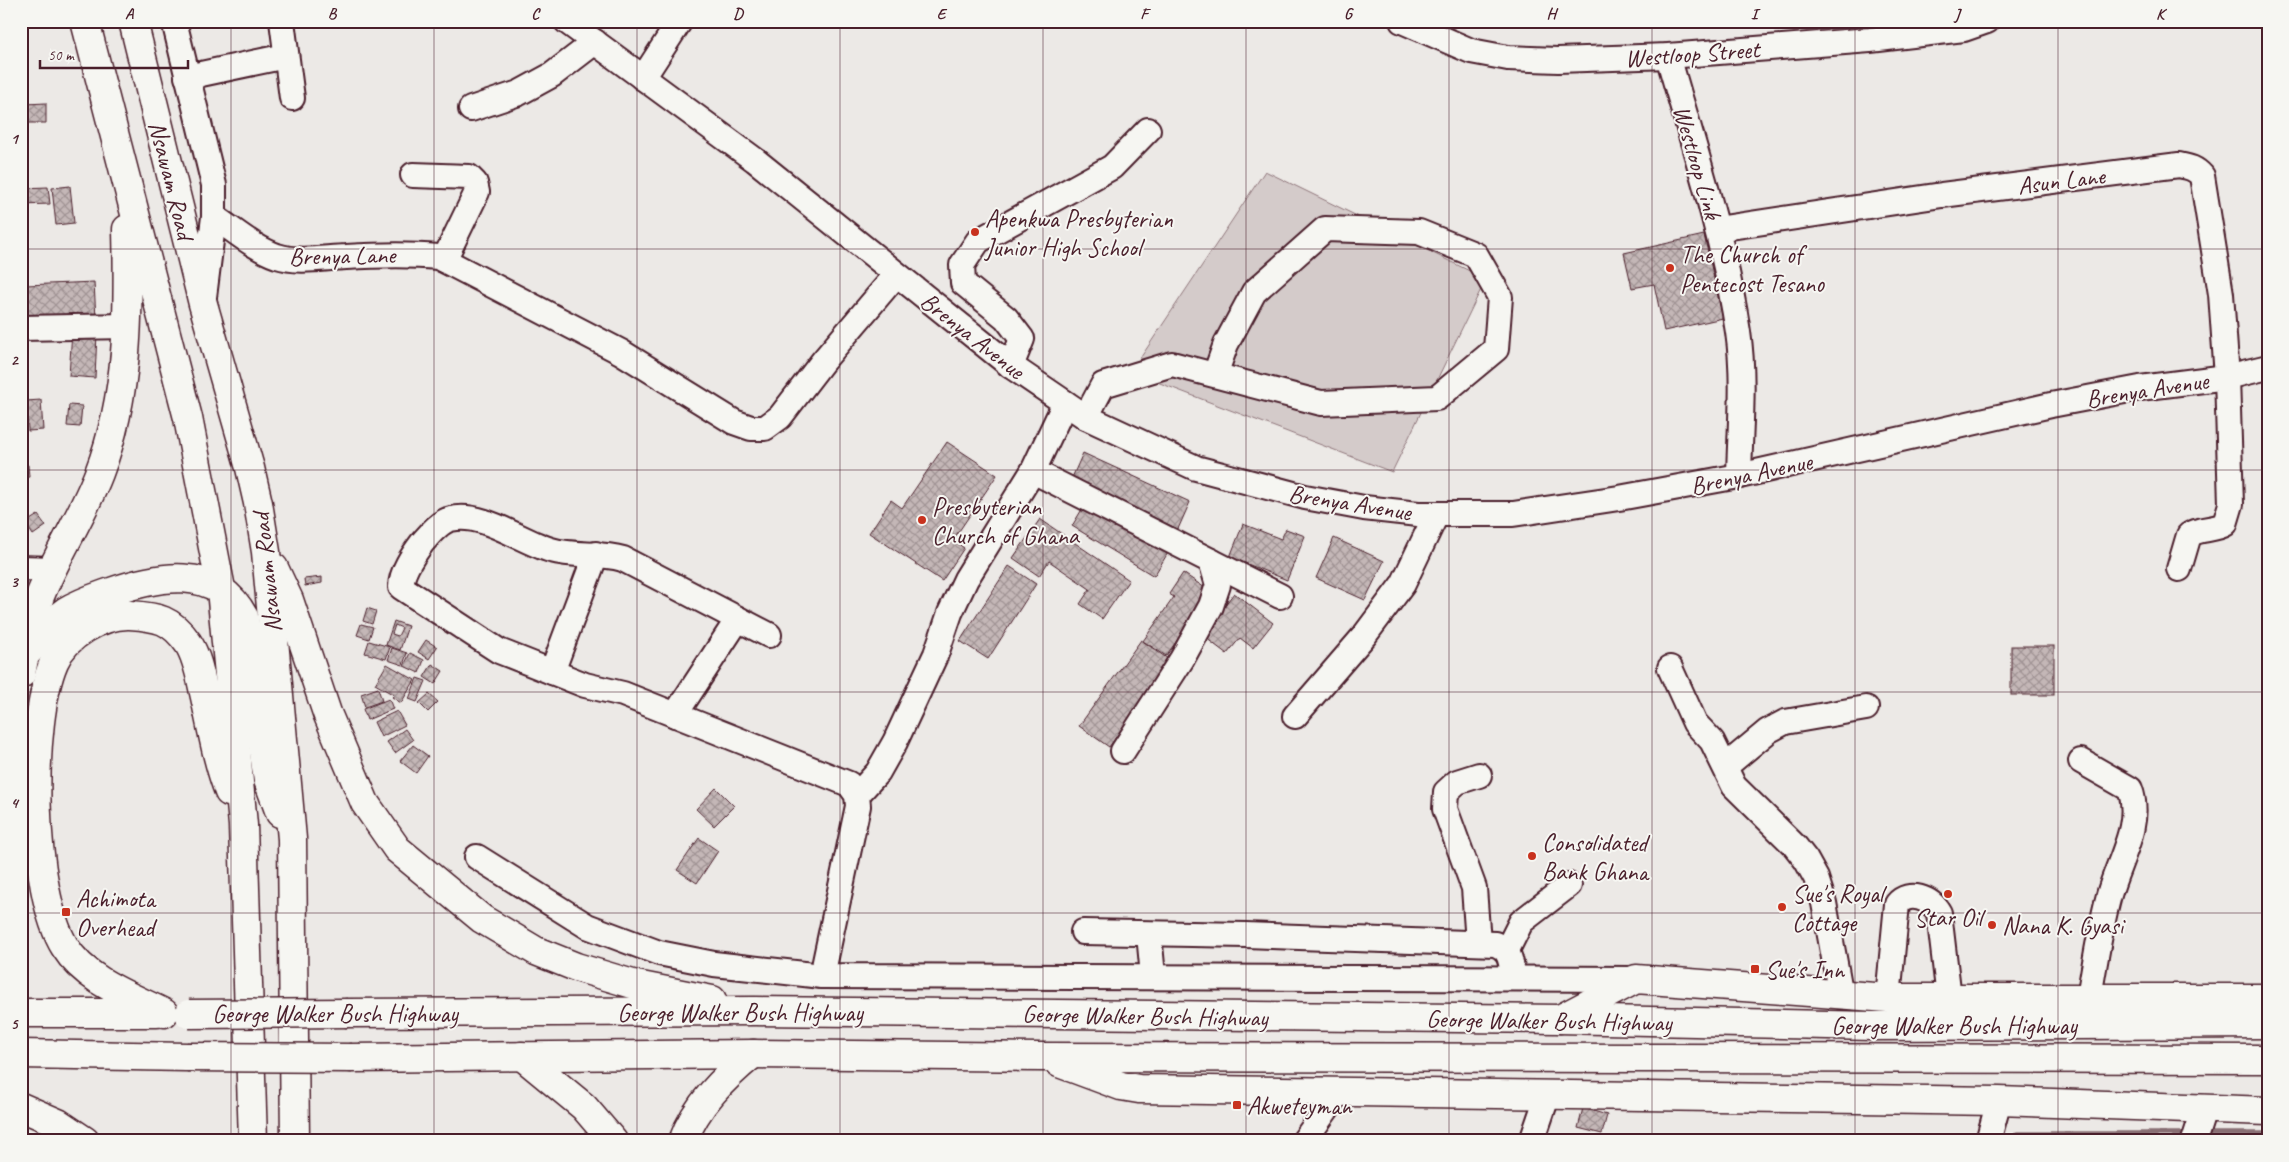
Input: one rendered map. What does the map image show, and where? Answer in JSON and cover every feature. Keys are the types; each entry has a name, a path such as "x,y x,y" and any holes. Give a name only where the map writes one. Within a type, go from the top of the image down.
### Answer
{"highway":[{"name":"Nsawam Road","path":"85,21 188,418 222,589 243,825 252,1141"},
{"name":"Nsawam Road","path":"133,21 203,304 250,468 266,552 292,839 295,1141"},
{"path":"23,664 40,597 87,502 100,471 113,427 123,379 129,304 126,184"},
{"path":"266,552 289,600 327,713 364,803 398,849 482,919 536,951 576,967 636,985 696,996 755,1011"},
{"path":"23,664 65,612 122,588 156,580 183,578 208,583 222,589 237,602 244,617 268,780 275,804 292,839"},
{"path":"176,1013 88,973 65,947 52,918 40,870 36,790 44,694 54,662 68,642 95,623 123,615 156,617 174,627 189,645 200,673 220,770 243,825"},
{"path":"1559,1019 1636,978 1841,996 1888,998 2268,998"},
{"name":"George Walker Bush Highway","path":"21,1013 755,1011 1559,1019 1872,1026 2268,1024"},
{"name":"George Walker Bush Highway","path":"21,1054 352,1058 753,1054 1041,1057 2268,1059"},
{"path":"684,1141 688,1128 697,1113 724,1078 753,1054"},
{"path":"522,1056 584,1107 613,1141"},
{"path":"1041,1057 1121,1086 1139,1088 1338,1093 1548,1094 1999,1101 2268,1111"},
{"path":"21,1107 58,1123 85,1141"}],"street":[{"path":"174,21 214,185 214,217 203,304"},
{"path":"282,21 292,98"},
{"name":"Brenya Avenue","path":"566,21 754,160 1011,366 1086,417 1196,468 1243,482 1364,508 1436,515 1514,514 1619,498 1739,476 2051,405 2140,388 2227,377 2268,367"},
{"path":"643,78 680,21"},
{"name":"Westloop Street","path":"1402,21 1471,51 1508,58 1558,60 1668,56 1870,31 1964,29 1987,21"},
{"path":"471,108 519,93 552,75 595,42"},
{"path":"187,78 286,56"},
{"name":"Westloop Link","path":"1668,56 1717,229 1738,333 1741,360 1739,476"},
{"path":"1011,366 1022,339 1006,318 963,282 962,265 978,241 1112,166 1148,130"},
{"name":"Asun Lane","path":"1717,229 1942,195 2179,165 2192,167 2202,176 2221,294 2227,377 2231,504 2225,524 2219,528 2194,532 2189,535 2180,569"},
{"path":"413,175 469,177 475,183 476,192 444,260"},
{"name":"Brenya Lane","path":"214,217 256,245 275,255 290,259 410,254 444,260 621,352 734,422 751,428 765,428 780,417 823,361 896,275"},
{"path":"1086,417 1103,385 1172,364 1321,403 1437,398 1496,349 1500,297 1476,255 1419,232 1325,229 1254,292 1226,344 1215,375"},
{"path":"21,328 127,326"},
{"path":"857,795 878,772 896,742 936,654 950,613 966,579 1033,471 1065,403"},
{"path":"1033,471 1280,596"},
{"path":"1295,716 1364,636 1403,584 1436,515"},
{"path":"769,636 623,559 608,554 566,553 551,550 478,520 462,517 449,519 430,534 415,552 403,576 401,587 491,645 552,672 585,685 624,694 849,784 857,795 858,806 822,976"},
{"path":"552,672 596,554"},
{"path":"1123,751 1182,659 1211,606 1218,585 1211,560"},
{"path":"21,568 53,569"},
{"path":"675,715 738,619"},
{"path":"1670,668 1695,723 1712,741 1726,766 1734,786 1794,846 1806,860 1816,878 1824,902 1841,996"},
{"path":"1726,766 1768,731 1785,722 1866,708"},
{"path":"2082,761 2130,789 2134,799 2134,815 2109,896 2089,997"},
{"path":"1478,943 1474,888 1445,809 1446,792 1457,782 1479,775"},
{"path":"477,857 587,926 659,953 714,964 822,976 1636,978"},
{"path":"1507,950 1521,922 1569,885"},
{"path":"1888,998 1897,904 1901,899 1909,896 1927,900 1935,905 1939,912 1949,998"},
{"path":"1083,932 1255,935 1495,944 1507,950 1514,978"},
{"path":"1149,934 1153,976"},
{"path":"1304,1141 1338,1093"},
{"path":"1532,1141 1548,1094"},
{"path":"1988,1141 1999,1101"},
{"path":"2194,1141 2204,1110"}],"shaded area":[{"path":"1265,171 1486,279 1392,472 1131,372"}],"building":[{"path":"46,103 46,123 27,123 26,104"},
{"path":"70,186 74,223 56,225 52,188"},
{"path":"48,187 50,204 21,205 21,188"},
{"name":"The Church of Pentecost Tesano","path":"1704,235 1723,318 1664,331 1654,284 1632,288 1624,253"},
{"path":"94,282 96,319 28,323 26,285"},
{"path":"21,294 25,294 25,320 21,320"},
{"path":"72,331 97,333 95,378 69,376"},
{"path":"41,400 43,430 28,431 26,401"},
{"path":"69,405 82,406 80,427 67,426"},
{"name":"Presbyterian Church of Ghana","path":"947,442 997,475 953,540 964,548 942,581 869,533 891,500 902,508"},
{"path":"1083,453 1190,502 1178,529 1071,480"},
{"path":"21,465 28,465 29,477 21,478"},
{"path":"1087,501 1169,551 1154,576 1072,526"},
{"path":"38,515 46,526 33,535 25,523"},
{"path":"1040,519 1129,580 1102,619 1080,604 1090,589 1049,561 1039,576 1013,558"},
{"path":"1243,524 1281,539 1286,529 1305,536 1287,580 1230,557"},
{"path":"1334,538 1384,561 1365,600 1316,578"},
{"path":"1009,566 1036,584 988,659 960,641"},
{"path":"1183,573 1211,592 1166,656 1143,641 1174,597 1169,594"},
{"path":"322,577 322,583 305,586 304,579"},
{"path":"1234,593 1273,623 1253,648 1240,638 1227,654 1202,635"},
{"path":"367,608 376,611 372,624 363,621"},
{"path":"394,621 408,626 400,650 386,645","holes":["395,625 402,628 398,636 392,634"]},
{"path":"361,624 373,627 369,639 357,635"},
{"path":"426,640 437,647 429,659 418,652"},
{"path":"1141,640 1171,661 1109,747 1079,726"},
{"path":"369,641 390,647 386,659 365,653"},
{"path":"2011,646 2054,646 2054,695 2011,695"},
{"path":"392,648 407,653 403,665 388,660"},
{"path":"410,653 424,660 419,673 404,666"},
{"path":"387,664 415,680 401,703 392,697 394,695 375,684"},
{"path":"432,664 443,671 435,684 424,677"},
{"path":"417,678 426,681 417,702 409,699"},
{"path":"378,688 382,701 365,707 361,694"},
{"path":"429,694 438,702 428,712 419,703"},
{"path":"389,699 393,709 367,720 363,709"},
{"path":"397,711 405,725 381,737 374,722"},
{"path":"405,729 413,740 395,753 387,742"},
{"path":"413,745 428,756 416,773 400,761"},
{"path":"716,788 734,806 714,826 696,809"},
{"path":"699,838 718,851 697,883 677,870"},
{"path":"1583,1108 1607,1115 1602,1134 1578,1128"}],"waterway":[{"path":"2014,1141 2017,1134 2191,1134"},
{"path":"2202,1134 2268,1134"}],"place":[{"name":"Apenkwa Presbyterian Junior High School","path":"975,232"},
{"name":"The Church of Pentecost Tesano","path":"1670,268"},
{"name":"Presbyterian Church of Ghana","path":"922,520"},
{"name":"Consolidated Bank Ghana","path":"1532,856"},
{"name":"Star Oil","path":"1948,894"},
{"name":"Sue's Royal Cottage","path":"1782,907"},
{"name":"Achimota Overhead","path":"66,912"},
{"name":"Nana K. Gyasi","path":"1992,925"},
{"name":"Sue's Inn","path":"1755,969"},
{"name":"Akweteyman","path":"1237,1105"}]}
